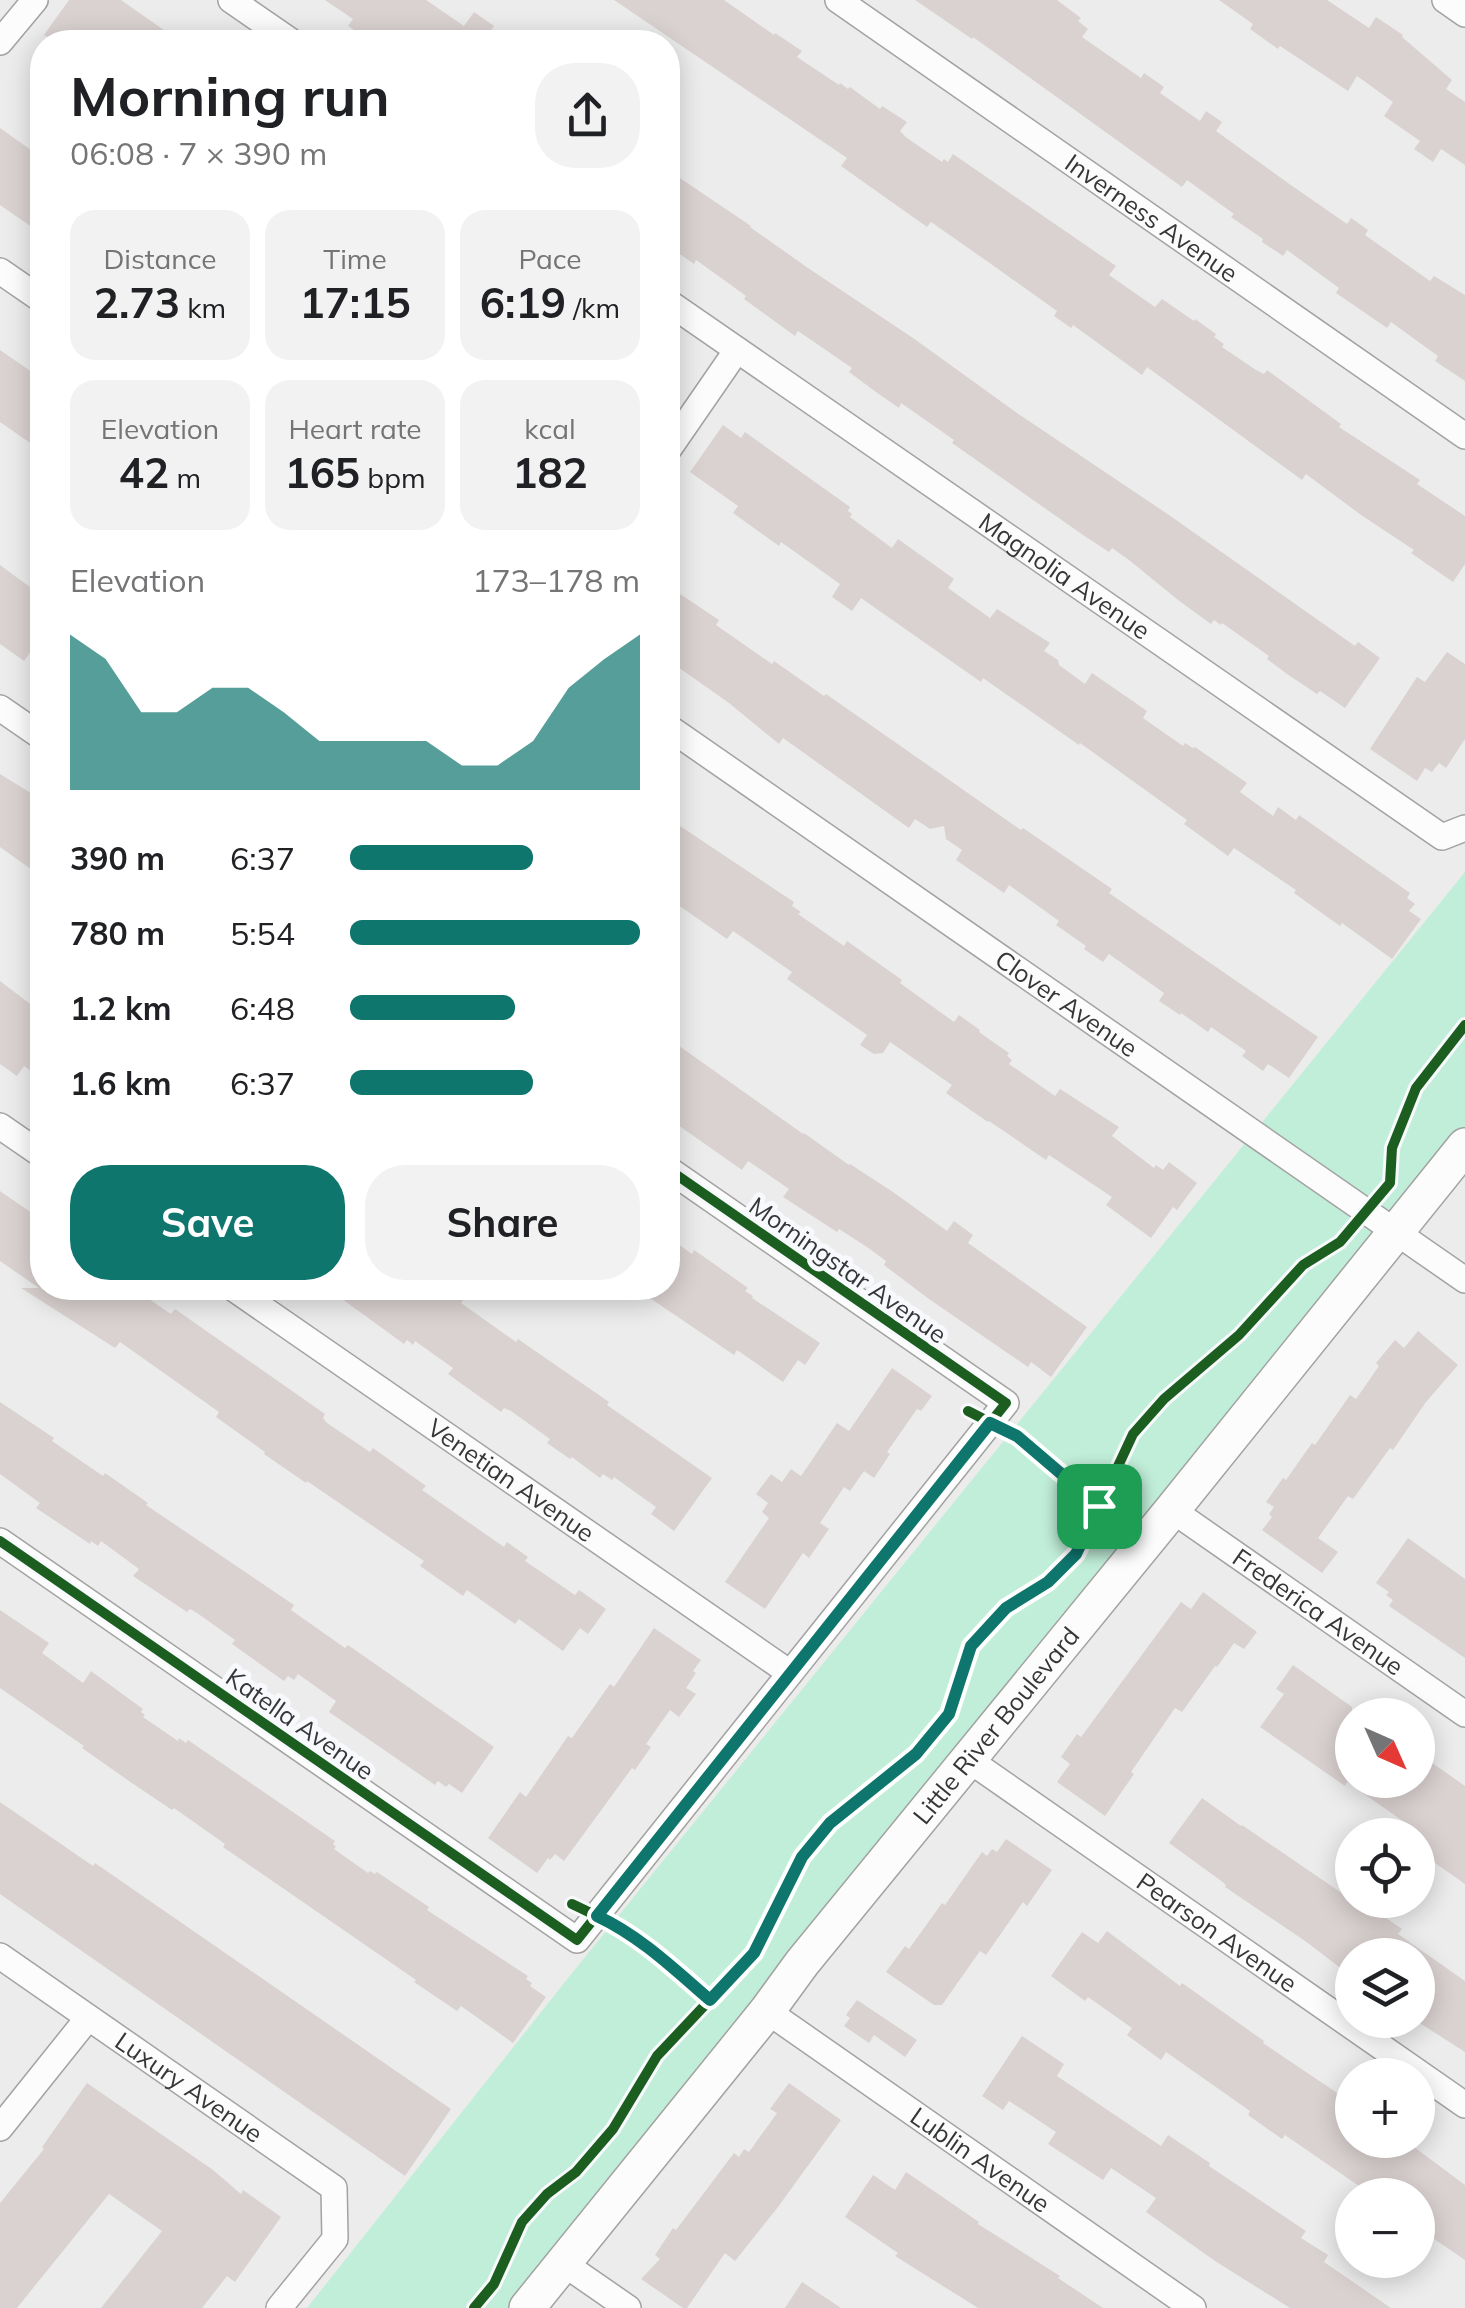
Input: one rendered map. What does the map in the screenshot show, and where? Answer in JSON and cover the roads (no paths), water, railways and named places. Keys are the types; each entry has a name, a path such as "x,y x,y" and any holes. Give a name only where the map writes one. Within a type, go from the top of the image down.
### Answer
{"street":[{"path":"0,42 35,0"},
{"path":"231,0 275,30"},
{"name":"Inverness Avenue","path":"838,0 1465,436"},
{"path":"1445,0 1465,14"},
{"path":"0,271 30,292"},
{"name":"Magnolia Avenue","path":"680,310 1442,836 1465,828"},
{"path":"680,433 737,350"},
{"path":"0,708 30,729"},
{"name":"Clover Avenue","path":"680,734 1465,1280"},
{"path":"0,1126 30,1147"},
{"name":"Little River Boulevard","path":"527,2308 1465,1146"},
{"name":"Morningstar Avenue","path":"680,1177 1006,1403 790,1672"},
{"name":"Venetian Avenue","path":"251,1300 790,1672"},
{"name":"Frederica Avenue","path":"1172,1510 1465,1714"},
{"name":"Katella Avenue","path":"0,1542 578,1940 790,1672"},
{"name":"Pearson Avenue","path":"969,1760 1465,2106"},
{"name":"Luxury Avenue","path":"0,1956 334,2188 335,2239 280,2308"},
{"name":"Lublin Avenue","path":"768,2011 1193,2308"},
{"path":"0,2128 88,2018"},
{"path":"563,2263 628,2308"}]}
